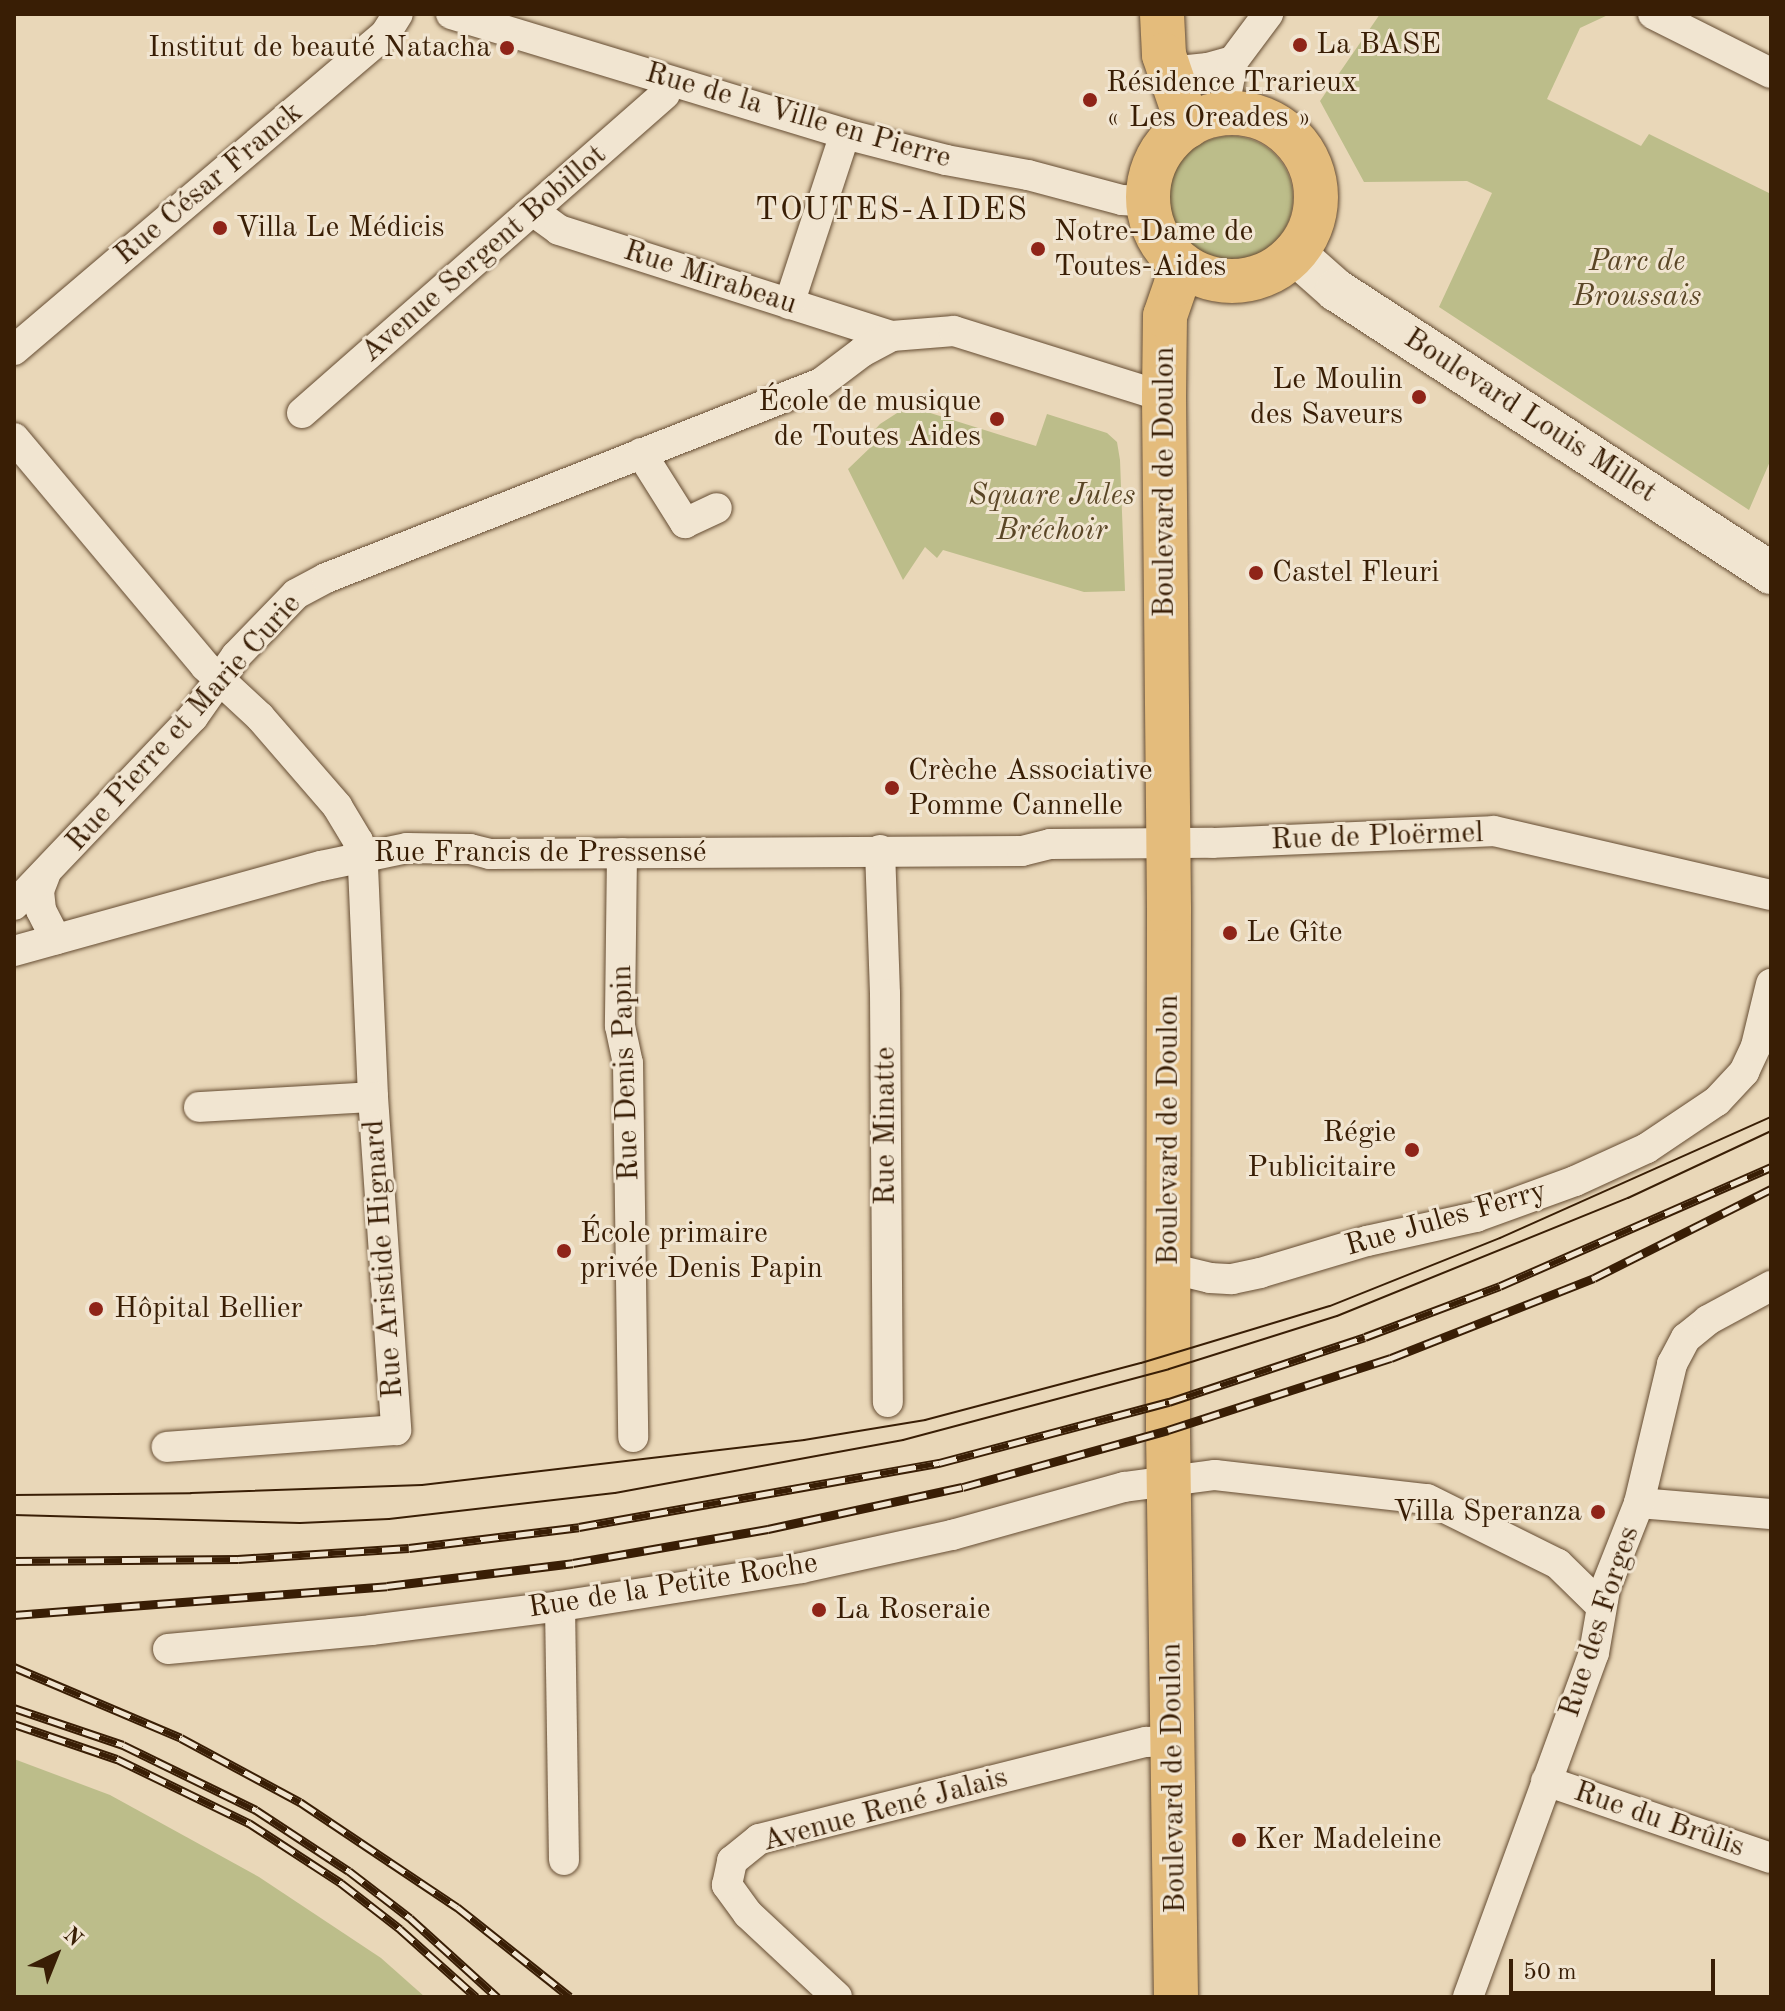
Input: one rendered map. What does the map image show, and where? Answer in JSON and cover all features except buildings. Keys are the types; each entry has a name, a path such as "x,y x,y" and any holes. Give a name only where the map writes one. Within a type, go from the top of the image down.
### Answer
{"main road":[{"path":"1162,14 1162,45 1188,126"},
{"path":"1230,114 1246,115 1275,126 1298,147 1306,160 1315,202 1309,229 1294,253 1271,272 1243,281 1214,279 1187,268 1164,247 1151,218 1148,202 1154,164 1168,142 1188,126 1208,117 1230,114"},
{"name":"Boulevard de Doulon","path":"1176,1997 1164,397 1165,316 1176,284 1187,268"}],"street":[{"name":"Rue César Franck","path":"14,350 386,33 398,14"},
{"name":"Rue de la Ville en Pierre","path":"451,14 525,24 845,134 946,160 1028,175 1122,200 1148,202"},
{"path":"1230,114 1226,97 1233,61 1268,14"},
{"path":"1653,14 1771,73"},
{"path":"1169,72 1208,68 1233,61"},
{"name":"Avenue Sergent Bobillot","path":"302,413 665,94"},
{"path":"789,304 845,134"},
{"name":"Rue Mirabeau","path":"533,211 559,230 892,336"},
{"name":"Boulevard Louis Millet","path":"1294,253 1336,290 1771,573"},
{"path":"892,336 954,331 1164,397"},
{"name":"Rue Pierre et Marie Curie","path":"14,905 193,717 218,679 296,594 315,583 821,383 862,352 892,336"},
{"name":"Rue Francis de Pressensé","path":"14,438 218,679 260,717 337,806 351,825 361,857 407,848 470,849 490,854 1022,851 1050,844 1168,843"},
{"path":"641,453 685,523 717,508"},
{"name":"Rue de Ploërmel","path":"1168,843 1494,831 1771,895"},
{"name":"Rue Minatte","path":"880,850 885,994 888,1402"},
{"name":"Rue Denis Papin","path":"622,853 620,1026 628,1063 633,1437"},
{"path":"14,951 361,857"},
{"name":"Rue Aristide Hignard","path":"167,1447 396,1430 373,1097 361,857"},
{"name":"Rue Pierre et Marie Curie","path":"45,875 39,891 41,910 56,939"},
{"name":"Rue Jules Ferry","path":"1169,1268 1210,1278 1232,1279 1260,1273 1367,1241 1476,1217 1575,1181 1647,1148 1717,1101 1744,1072 1756,1046 1771,984"},
{"path":"199,1107 373,1097"},
{"name":"Rue des Forges","path":"1468,1997 1594,1653 1601,1606 1639,1503 1672,1364 1686,1338 1708,1320 1771,1286"},
{"name":"Rue de la Petite Roche","path":"168,1649 371,1630 560,1606 802,1568 952,1535 1124,1487 1233,1475 1427,1499 1558,1564 1601,1606"},
{"path":"1639,1503 1771,1514"},
{"path":"560,1606 564,1860"},
{"name":"Avenue René Jalais","path":"837,1997 748,1914 727,1885 732,1861 759,1839 1146,1742 1174,1741"},
{"name":"Rue du Brûlis","path":"1546,1781 1771,1858"}],"green space":[{"name":"Parc de Broussais","path":"1380,14 1610,14 1580,28 1547,99 1641,146 1649,134 1771,194 1771,459 1749,510 1439,307 1492,193 1467,181 1364,182 1320,101"},
{"path":"1231,136 1255,140 1275,154 1289,174 1293,198 1289,222 1275,242 1255,256 1231,260 1207,256 1187,242 1173,222 1169,198 1173,174 1187,154 1207,140"},
{"name":"Square Jules Bréchoir","path":"908,406 1036,446 1047,414 1107,433 1117,442 1120,460 1125,591 1084,592 943,550 937,558 925,547 903,580 848,469 874,444 869,436 880,424"},
{"path":"14,1759 110,1795 259,1877 381,1958 425,1997 14,1997"}],"tram line":[{"path":"14,1495 422,1485 804,1440 925,1420 1141,1363 1330,1306 1500,1238 1771,1117"},
{"path":"14,1515 300,1523 389,1519 615,1493 903,1440 1169,1369 1337,1316 1628,1198 1771,1131"}],"railway":[{"path":"14,1561 238,1559 409,1548 579,1527 939,1463 1169,1402 1365,1337 1500,1286 1771,1167"},
{"path":"14,1615 387,1586 573,1563 768,1529 963,1487 1168,1430 1391,1358 1594,1278 1771,1189"},
{"path":"14,1667 181,1738 300,1802 457,1907 570,1997"},
{"path":"14,1708 123,1745 256,1810 349,1871 410,1918 497,1997"},
{"path":"14,1724 117,1759 249,1823 341,1883 400,1929 476,1997"}],"place":[{"name":"La BASE","path":"1300,45"},
{"name":"Institut de beauté Natacha","path":"507,48"},
{"name":"Résidence Trarieux « Les Oreades »","path":"1090,100"},
{"name":"Villa Le Médicis","path":"220,228"},
{"name":"Notre-Dame de Toutes-Aides","path":"1038,249"},
{"name":"Le Moulin des Saveurs","path":"1419,397"},
{"name":"École de musique de Toutes Aides","path":"997,419"},
{"name":"Castel Fleuri","path":"1256,573"},
{"name":"Crèche Associative Pomme Cannelle","path":"892,788"},
{"name":"Le Gîte","path":"1230,933"},
{"name":"Régie Publicitaire","path":"1412,1150"},
{"name":"École primaire privée Denis Papin","path":"564,1251"},
{"name":"Hôpital Bellier","path":"96,1309"},
{"name":"Villa Speranza","path":"1598,1512"},
{"name":"La Roseraie","path":"819,1610"},
{"name":"Ker Madeleine","path":"1239,1840"}],"district":[{"name":"TOUTES-AIDES","path":"892,211"}]}
